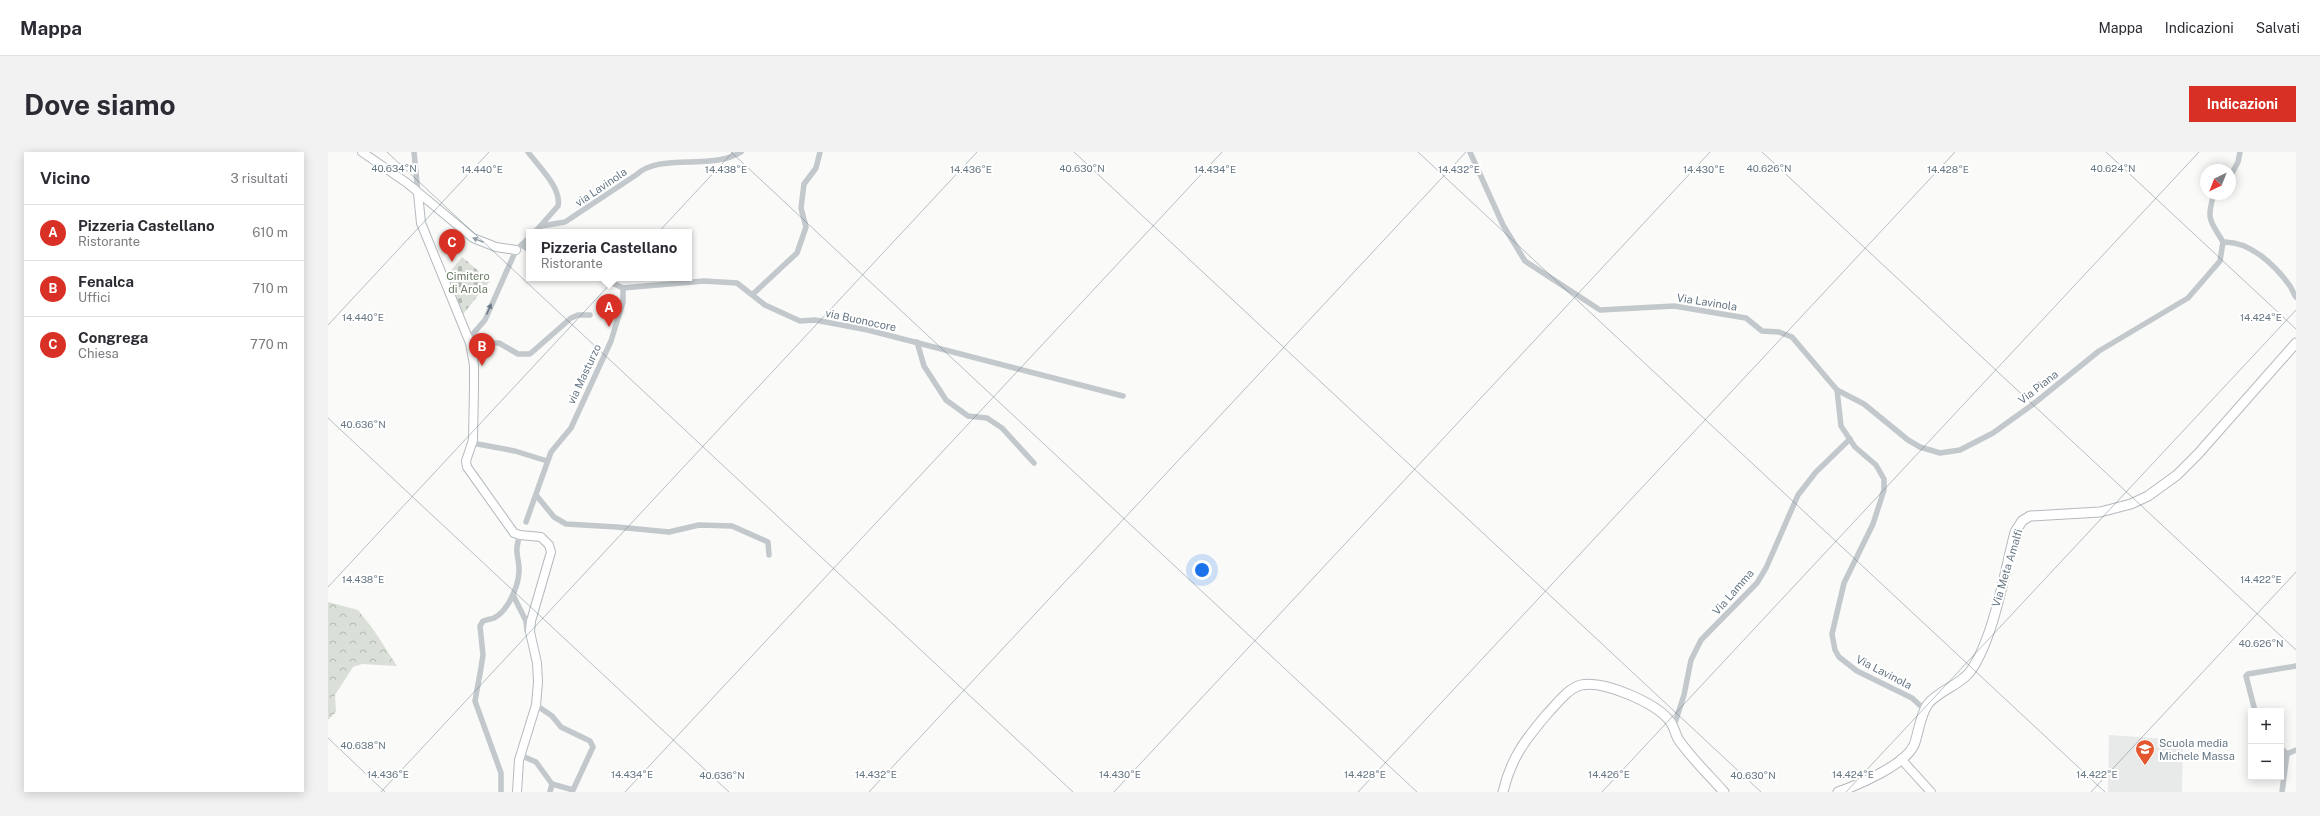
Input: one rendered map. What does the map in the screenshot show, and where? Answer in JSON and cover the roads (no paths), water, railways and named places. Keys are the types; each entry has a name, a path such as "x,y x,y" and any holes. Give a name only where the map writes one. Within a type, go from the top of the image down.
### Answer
{"main road":[{"name":"Via Meta Amalfi","path":"1838,792 1866,781 1901,759 1913,747 1925,710 1933,700 1968,674 1979,658 1986,639 2015,532 2022,521 2036,515 2100,512 2132,504 2148,496 2177,475 2198,454 2296,343"},
{"path":"1503,792 1513,759 1523,742 1561,699 1580,685 1614,690 1650,704 1674,726 1678,738 1686,750 1724,792"}],"street":[{"path":"362,152 418,193 473,238 496,247 526,249"},
{"path":"414,152 421,223 470,342 474,366 472,443 466,461 469,471 508,527 520,536 541,537 550,545 551,552 530,632 537,663 536,705 520,755 517,792"},
{"path":"528,152 557,192 559,200 558,206 538,229"},
{"name":"via Lavinola","path":"541,226 565,222 636,175 642,168 657,162 724,158 741,152"},
{"path":"753,294 797,253 806,227 801,208 804,184 816,168 820,152"},
{"name":"Via Lavinola","path":"1470,152 1503,225 1525,261 1600,310 1674,306 1746,318 1762,331 1779,332 1792,337 1837,390 1841,426 1850,439 1881,472 1884,479 1884,490 1866,541 1844,583 1832,634 1834,650 1844,662 1857,671 1912,698 1925,710"},
{"path":"2236,166 2240,152"},
{"path":"2212,200 2208,212 2209,219 2223,242 2249,248 2260,255 2290,286 2295,295"},
{"path":"420,217 427,207 432,204"},
{"path":"470,342 472,335 485,320 519,248 526,241"},
{"name":"Via Piana","path":"1837,390 1864,404 1908,440 1920,447 1940,452 1960,450 2004,425 2099,351 2188,298 2220,261 2223,242"},
{"name":"via Buonocore","path":"608,281 623,288 726,281 737,283 753,294 765,305 800,321 815,320 868,330 1123,396"},
{"name":"via Masturzo","path":"526,522 551,452 571,428 610,341 623,302 623,288"},
{"path":"470,342 477,346 490,343 499,344 518,354 530,354 571,318 578,315 590,315"},
{"path":"917,342 924,366 946,400 968,416 987,418 1002,428 1034,463"},
{"name":"Via Lamma","path":"1674,726 1684,695 1691,660 1701,640 1757,583 1766,568 1798,495 1816,472 1850,439"},
{"path":"472,443 515,451 547,461"},
{"path":"536,495 554,517 566,524 617,526 664,532 699,525 732,526 768,542 769,555"},
{"path":"501,792 501,773 475,701 483,655 480,624 488,618 494,618 504,608 513,595 519,572 516,552 520,536"},
{"path":"513,595 526,621 527,634 537,663"},
{"path":"2254,708 2246,676 2248,674 2296,666"},
{"path":"520,755 536,762 552,784 573,790 593,747 590,741 561,727 552,716 536,705"},
{"path":"2287,754 2296,750"},
{"path":"2284,751 2287,754"},
{"path":"2282,792 2287,754"},
{"path":"1901,759 1931,792"},
{"path":"550,792 552,784"}],"place":[{"name":"Congrega","path":"452,262"},
{"name":"Pizzeria Castellano","path":"609,327"},
{"name":"Fenalca","path":"482,366"},
{"name":"Scuola media Michele Massa","path":"2145,766"}],"park label":[{"name":"Cimitero di Arola","path":"468,282"}]}
